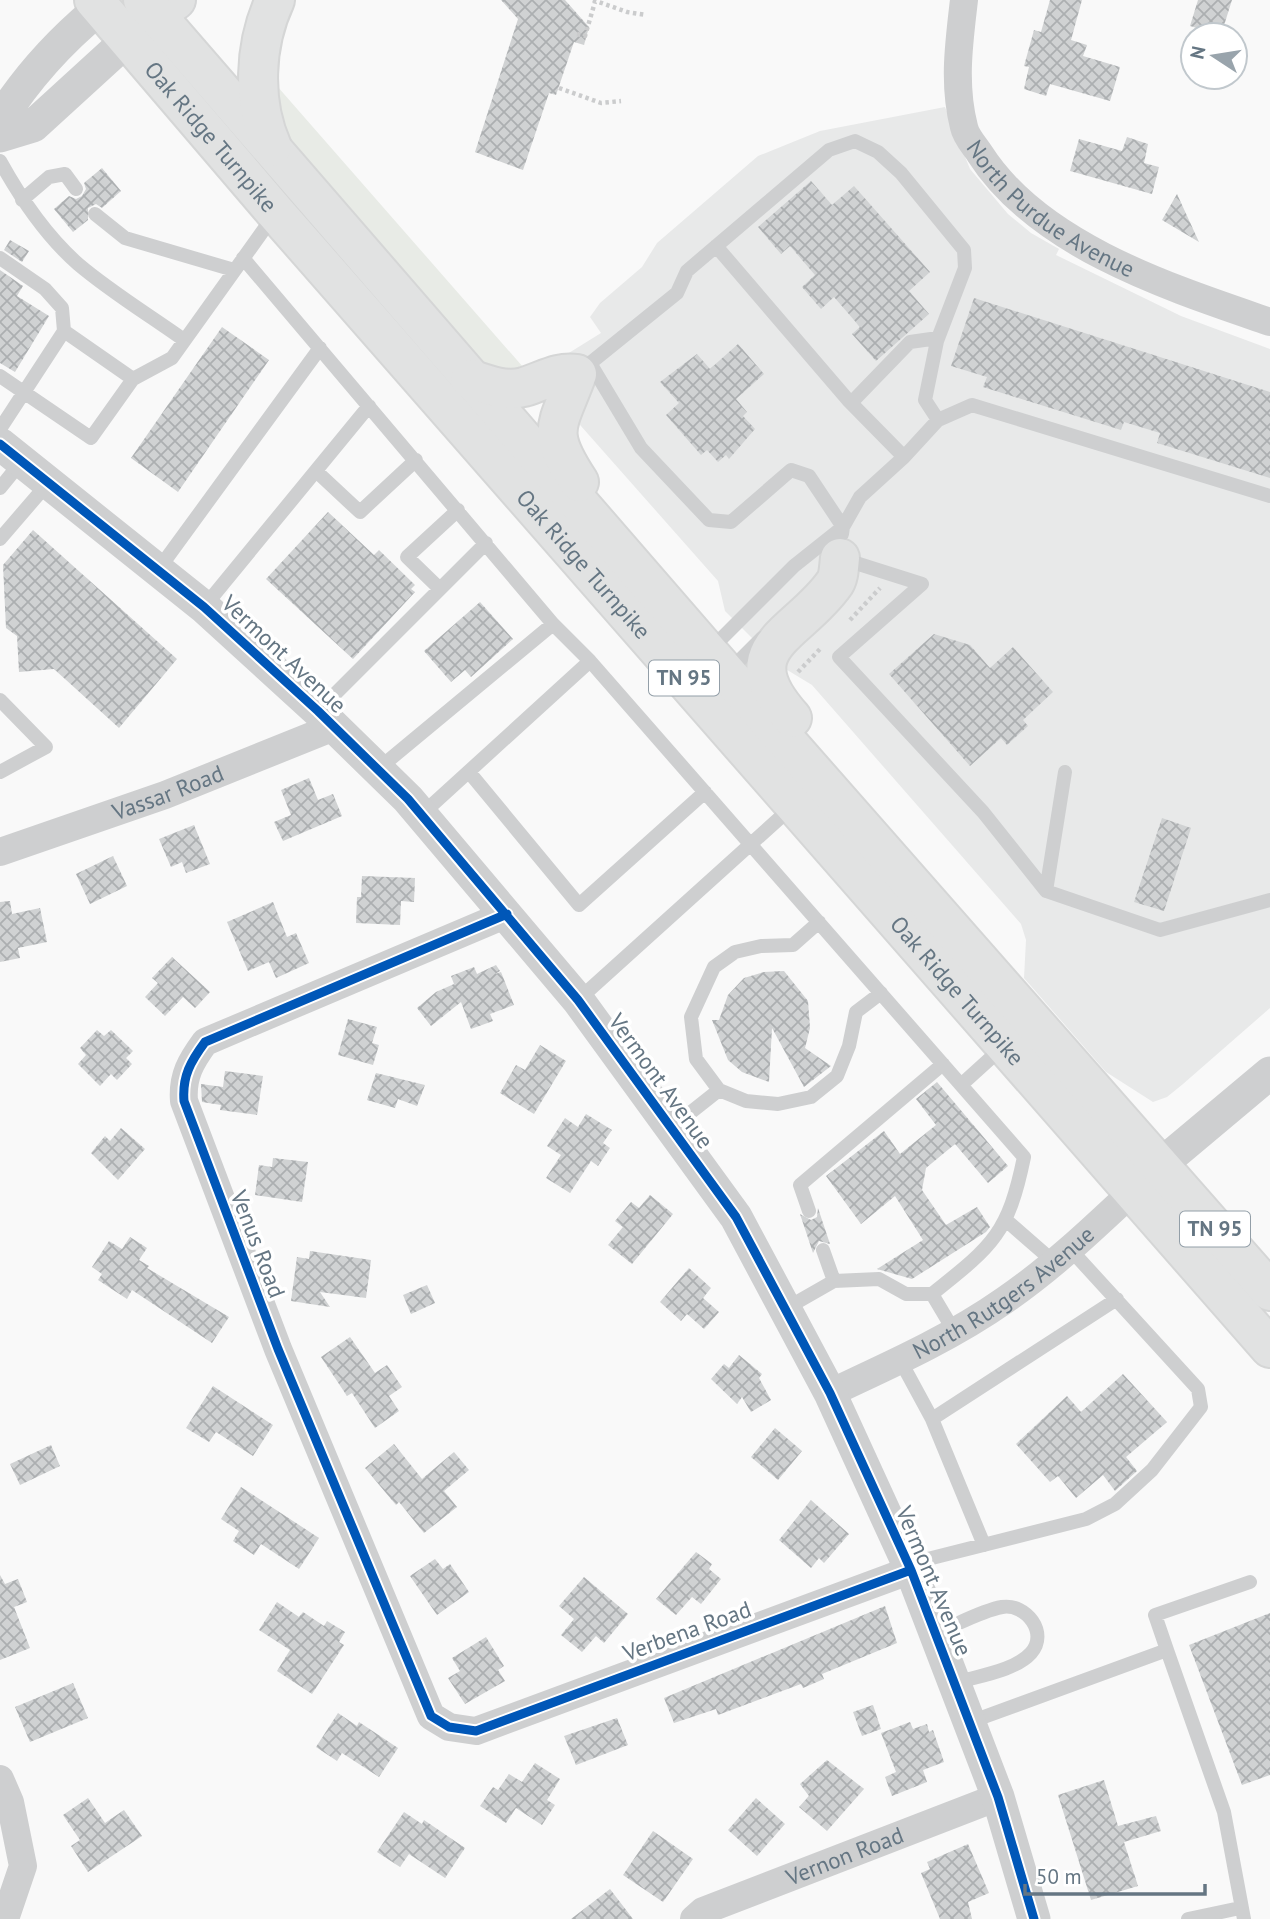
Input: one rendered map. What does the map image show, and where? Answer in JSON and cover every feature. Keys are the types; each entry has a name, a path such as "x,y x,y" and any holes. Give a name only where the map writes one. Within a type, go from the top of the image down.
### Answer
{"highway":[{"path":"275,0 260,49 258,73 264,127 285,189"},
{"name":"Oak Ridge Turnpike","path":"101,3 126,39 285,189 470,379 604,531 705,675"},
{"name":"Oak Ridge Turnpike","path":"158,5 285,189 705,675 1146,1178 1270,1348"},
{"path":"470,379 494,387 522,388 561,372 584,368"},
{"path":"584,368 558,425 556,439 560,453 586,493 604,531"},
{"path":"841,543 836,582 773,648 765,666 767,683 779,703 873,811 918,888"},
{"name":"Oak Ridge Turnpike","path":"808,792 918,888 1019,1032"},
{"name":"Oak Ridge Turnpike","path":"1146,1178 1270,1291"}],"street":[{"name":"North Purdue Avenue","path":"964,0 956,65 964,130 996,179 1039,219 1084,245 1167,284 1270,322"},
{"path":"0,120 14,97 64,38 101,3"},
{"path":"0,136 33,126 126,39 158,5"},
{"name":"Vermont Avenue","path":"11,453 204,607 326,719 421,815 578,1000 736,1217 830,1393 909,1567 998,1797 1034,1919"},
{"name":"Vassar Road","path":"0,852 165,795 326,719"},
{"name":"Venus Road","path":"477,1731 449,1727 430,1716 265,1315 184,1101 183,1091 187,1067 205,1042 506,914"},
{"path":"1146,1178 1270,1073"},
{"name":"North Rutgers Avenue","path":"830,1393 901,1360 1005,1300 1062,1255 1146,1178"},
{"name":"Verbena Road","path":"477,1731 909,1567"},
{"path":"0,1779 10,1802 23,1866 5,1919"},
{"name":"Vernon Road","path":"694,1919 703,1911 998,1797"}],"lane":[{"path":"938,419 925,400 938,338 965,268 964,250 901,173 878,152 855,142 829,150 687,271 677,293 584,368 641,448 709,520 731,522 791,470 809,476 841,543 922,584 839,657 983,812 1046,891 1160,930 1270,900"},
{"path":"0,160 22,200 52,238 79,265 184,340"},
{"path":"22,200 49,177 65,174 76,190"},
{"path":"0,376 91,438 133,379 172,358 238,264 285,189"},
{"path":"95,214 125,238 238,264 320,348 553,624 590,661 1024,1157 1007,1221 986,1250 932,1294 906,1294 879,1279 834,1281 785,1309"},
{"path":"716,246 852,403 904,457"},
{"path":"0,258 45,289 62,308 64,331 0,429"},
{"path":"64,331 133,379"},
{"path":"852,403 910,342 938,338"},
{"path":"158,570 320,348"},
{"path":"705,675 841,543 860,497 904,457 938,419 972,405 1270,496"},
{"path":"204,607 369,406"},
{"path":"0,488 11,453"},
{"path":"316,471 360,512 416,460"},
{"path":"0,539 49,482"},
{"path":"440,589 407,557 458,510"},
{"path":"326,719 440,589 486,543"},
{"path":"705,675 794,566 841,543"},
{"path":"377,770 553,624"},
{"path":"421,815 590,661"},
{"path":"0,700 46,747 0,772"},
{"path":"468,772 579,905 705,792"},
{"path":"1046,891 1065,772"},
{"path":"578,1000 808,792"},
{"path":"819,922 793,945 761,946 735,952 714,967 691,1017 695,1059 719,1090 746,1101 778,1104 811,1097 837,1076 849,1046 856,1012 881,993"},
{"path":"961,1085 1019,1032"},
{"path":"809,1211 800,1185 943,1064"},
{"path":"671,1128 719,1090"},
{"path":"909,1567 1086,1519 1115,1504 1152,1470 1201,1407 1198,1389 1116,1299 1062,1255 1007,1221"},
{"path":"823,1250 834,1281"},
{"path":"932,1294 954,1331"},
{"path":"932,1419 1116,1299"},
{"path":"901,1360 932,1419 984,1545"},
{"path":"1188,1919 1242,1913 1224,1812 1155,1615 1250,1582"},
{"path":"936,1633 1003,1607 1020,1608 1031,1616 1037,1635 1032,1652 1017,1663 955,1683"},
{"path":"970,1722 1167,1650"}],"path":[{"path":"577,34 585,36 594,1 646,15"},
{"path":"559,88 601,103 621,102"}],"shaded area":[{"path":"270,44 282,46 270,78 530,375 500,377 473,364 300,164 277,121 269,92"},
{"path":"945,107 970,169 1008,214 1031,233 1059,249 1056,255 1181,316 1270,349 1270,1008 1167,1097 1153,1102 1106,1072 1024,978 1026,940 1021,924 812,685 779,665 725,611 718,581 535,374 601,333 590,317 600,303 642,267 657,243 758,156 820,131"}],"building":[{"path":"501,0 565,0 589,27 584,45 574,42 556,95 549,93 523,170 475,152 518,19"},
{"path":"1050,0 1082,0 1071,40 1087,45 1083,56 1120,67 1110,101 1050,84 1046,96 1024,89 1029,67 1024,66 1034,30 1041,32"},
{"path":"1198,0 1232,0 1225,21 1192,21"},
{"path":"1127,137 1148,144 1144,163 1159,167 1152,194 1070,171 1079,139 1122,151"},
{"path":"102,168 121,191 102,208 96,204 88,208 88,220 73,232 54,209 69,196 76,199 82,196 86,189 84,183"},
{"path":"811,181 832,205 854,186 930,272 909,291 929,314 876,361 852,334 860,327 834,297 821,309 802,287 815,275 790,246 781,254 758,227"},
{"path":"1177,194 1199,242 1162,220"},
{"path":"10,240 29,251 22,262 4,250"},
{"path":"0,270 23,286 17,296 49,316 15,372 0,363"},
{"path":"974,298 1270,392 1270,478 1157,443 1160,433 1124,422 1121,430 983,387 987,377 951,366"},
{"path":"222,327 269,360 178,492 131,458"},
{"path":"738,344 764,374 736,399 747,412 743,416 755,429 729,459 726,455 718,462 707,450 701,455 666,415 679,403 660,382 697,354 710,369"},
{"path":"328,512 374,555 379,550 415,585 411,589 415,592 353,659 266,579"},
{"path":"33,530 177,659 119,728 54,669 19,672 17,636 6,628 3,565"},
{"path":"480,602 513,639 471,677 465,670 451,682 424,651"},
{"path":"934,634 970,645 990,668 1013,647 1053,692 1023,720 1028,726 1007,745 1001,738 970,766 889,674"},
{"path":"309,778 318,800 333,794 342,816 283,841 274,822 291,815 281,790"},
{"path":"1162,818 1191,828 1164,911 1134,902"},
{"path":"194,825 210,864 186,873 182,862 171,867 159,839"},
{"path":"113,856 127,886 90,904 76,874"},
{"path":"362,876 415,878 414,902 401,901 400,925 356,923 357,897 361,897"},
{"path":"10,901 12,914 40,908 47,942 18,948 20,958 0,962 0,902"},
{"path":"273,902 287,937 296,933 309,963 276,978 269,962 248,971 227,922"},
{"path":"172,957 210,992 195,1008 183,997 165,1016 145,997 158,983 152,978"},
{"path":"496,965 500,971 495,974 501,972 514,1005 490,1014 493,1021 471,1029 461,1002 431,1026 417,1008 436,992 454,984 451,976 474,967 477,974"},
{"path":"784,971 808,1001 810,1028 805,1048 831,1066 804,1087 772,1028 769,1082 742,1072 728,1060 712,1020 719,1020 728,995 744,978 764,972"},
{"path":"348,1019 377,1027 372,1043 379,1045 373,1065 338,1055"},
{"path":"97,1030 104,1036 111,1030 133,1051 126,1058 132,1064 117,1080 111,1074 100,1086 78,1064 86,1055 80,1048"},
{"path":"540,1045 566,1061 534,1114 500,1093 516,1065 525,1070"},
{"path":"225,1071 263,1076 257,1115 220,1110 221,1105 202,1102 201,1084 223,1087"},
{"path":"376,1073 425,1085 417,1106 398,1099 395,1108 367,1100"},
{"path":"937,1082 1008,1166 988,1183 955,1144 926,1168 922,1190 946,1225 977,1207 990,1227 912,1279 877,1269 923,1240 895,1196 861,1224 826,1176 884,1131 900,1154 936,1125 916,1099"},
{"path":"586,1114 612,1130 603,1143 610,1148 598,1166 591,1161 570,1193 546,1178 561,1155 547,1146 565,1118 578,1127"},
{"path":"121,1128 145,1149 118,1180 91,1153 105,1136 110,1141"},
{"path":"273,1158 308,1162 302,1202 255,1195 259,1165 272,1167"},
{"path":"650,1195 673,1214 632,1264 608,1245 623,1227 615,1221 631,1202 639,1208"},
{"path":"818,1208 830,1244 819,1241 813,1253 800,1214 811,1220 817,1217"},
{"path":"130,1237 147,1248 139,1260 149,1266 147,1268 229,1317 212,1343 132,1290 127,1299 98,1280 102,1274 92,1267 109,1241 122,1249"},
{"path":"310,1251 371,1260 366,1298 320,1292 330,1307 291,1301 297,1257 309,1259"},
{"path":"689,1268 711,1288 703,1298 719,1312 704,1329 687,1314 681,1321 660,1302"},
{"path":"427,1285 435,1303 411,1314 403,1295"},
{"path":"350,1337 375,1373 387,1365 402,1387 389,1396 399,1411 375,1428 352,1393 347,1396 321,1357"},
{"path":"739,1355 762,1374 759,1378 771,1400 751,1412 742,1397 737,1404 711,1379 724,1364 729,1368"},
{"path":"1123,1374 1167,1422 1126,1457 1137,1471 1115,1491 1103,1475 1076,1498 1058,1476 1050,1482 1016,1444 1067,1396 1081,1412"},
{"path":"213,1386 273,1425 253,1456 216,1432 209,1442 186,1428"},
{"path":"775,1428 802,1451 778,1480 751,1457"},
{"path":"394,1444 422,1479 454,1452 469,1470 444,1491 457,1507 424,1533 399,1502 396,1505 365,1468"},
{"path":"51,1445 60,1466 20,1485 10,1464"},
{"path":"241,1487 319,1538 299,1569 261,1544 254,1555 233,1541 239,1531 221,1519"},
{"path":"811,1500 849,1534 824,1563 819,1558 811,1568 779,1540"},
{"path":"696,1552 712,1564 709,1569 721,1579 701,1604 692,1597 676,1615 656,1599"},
{"path":"435,1559 443,1569 450,1564 469,1592 437,1615 410,1576"},
{"path":"0,1575 5,1584 18,1579 27,1602 14,1607 30,1648 0,1660"},
{"path":"584,1577 628,1614 604,1643 596,1636 582,1652 561,1635 574,1619 559,1606"},
{"path":"277,1602 299,1617 303,1612 324,1626 327,1621 345,1632 339,1642 344,1645 312,1694 277,1671 290,1650 259,1630"},
{"path":"885,1606 897,1643 822,1674 824,1679 803,1688 801,1684 718,1715 716,1709 674,1723 664,1698"},
{"path":"1270,1613 1270,1775 1242,1785 1189,1645"},
{"path":"486,1637 504,1666 498,1670 505,1681 465,1704 448,1678 460,1671 452,1658"},
{"path":"73,1683 88,1718 30,1742 15,1707"},
{"path":"873,1705 881,1729 862,1736 853,1712"},
{"path":"338,1713 357,1726 359,1722 398,1748 379,1777 342,1753 337,1761 316,1747"},
{"path":"617,1718 628,1745 576,1765 564,1736"},
{"path":"910,1722 913,1729 927,1724 929,1732 933,1730 944,1762 923,1770 927,1782 892,1796 885,1777 896,1772 881,1733"},
{"path":"827,1760 864,1789 827,1831 799,1807 809,1796 800,1784"},
{"path":"535,1763 560,1779 547,1800 555,1805 542,1825 516,1808 506,1823 480,1806 493,1787 498,1790 509,1774 522,1782"},
{"path":"1104,1780 1118,1826 1156,1816 1161,1831 1124,1842 1138,1886 1091,1900 1058,1795"},
{"path":"88,1798 105,1823 124,1810 142,1836 88,1872 71,1846 80,1840 63,1815"},
{"path":"756,1798 785,1824 757,1856 728,1830"},
{"path":"404,1812 422,1824 424,1820 465,1848 445,1878 409,1854 400,1867 377,1852"},
{"path":"653,1831 693,1859 663,1902 623,1875"},
{"path":"968,1844 989,1893 968,1902 972,1919 940,1919 921,1873 930,1869 927,1862"},
{"path":"610,1889 633,1919 571,1919"}],"cycle path":[{"path":"0,444 204,607 318,711 408,799 578,1000 736,1217 830,1393 911,1570 998,1797 1034,1919"},
{"path":"507,914 205,1042 192,1062 184,1084 184,1101 278,1349 431,1716 449,1727 476,1731 911,1570"}]}
